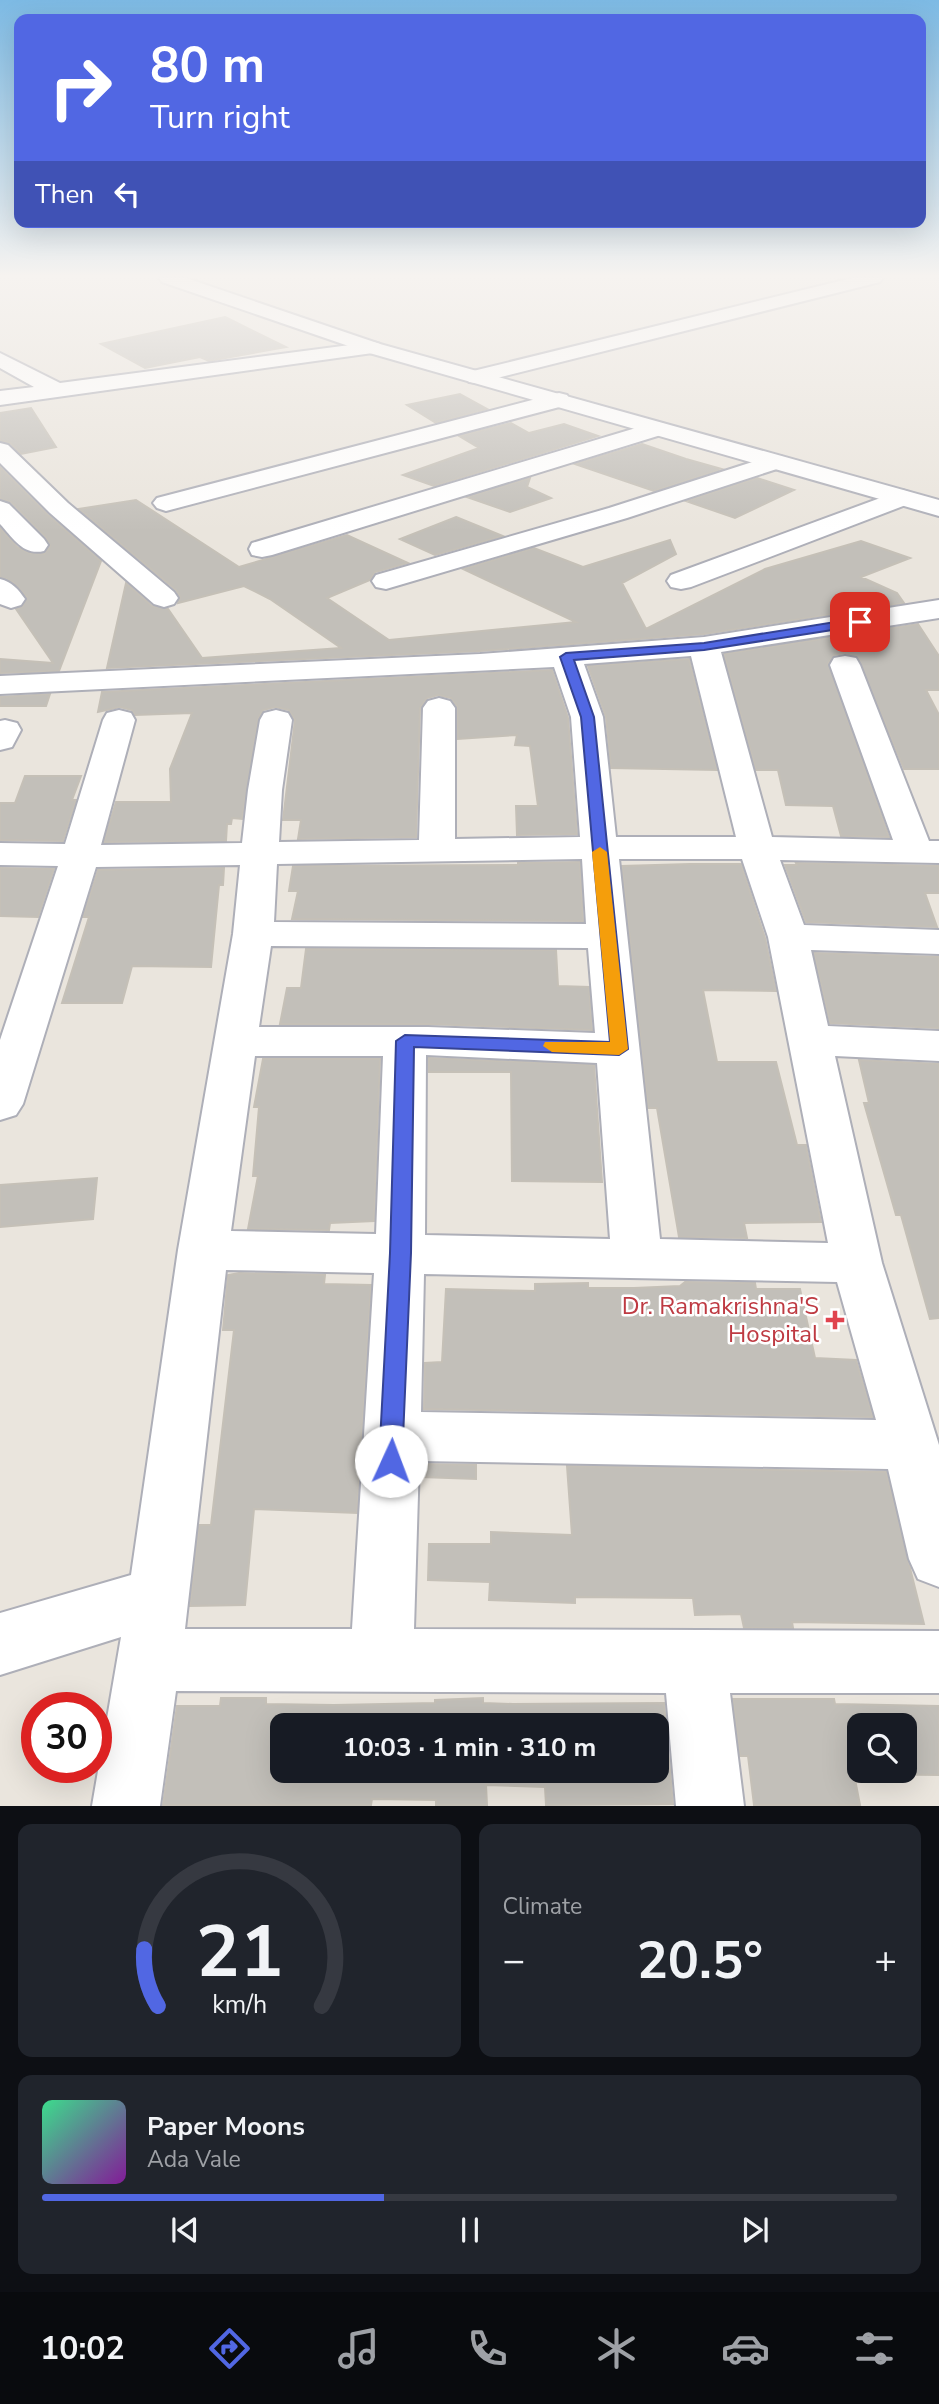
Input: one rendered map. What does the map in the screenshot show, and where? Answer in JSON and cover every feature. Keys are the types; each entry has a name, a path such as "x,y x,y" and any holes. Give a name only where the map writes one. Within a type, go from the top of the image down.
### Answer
{"street":[{"path":"6,362 57,391"},
{"path":"0,398 268,362"},
{"path":"424,362 939,508"},
{"path":"477,377 536,362"},
{"path":"166,503 559,400"},
{"path":"262,549 656,429"},
{"path":"0,450 59,508 164,598"},
{"path":"386,581 618,513 774,462"},
{"path":"681,581 902,498"},
{"path":"0,509 35,545"},
{"path":"0,685 372,669 704,646 939,610"},
{"path":"704,646 757,848 788,937 857,1263 911,1445 939,1559"},
{"path":"566,657 587,717 637,1259"},
{"path":"0,854 81,856 599,848 927,852 845,665"},
{"path":"438,852 439,708"},
{"path":"0,1104 81,856 119,720"},
{"path":"126,1805 159,1596 203,1250 253,934 259,854 276,720"},
{"path":"253,934 606,936"},
{"path":"788,937 939,942"},
{"path":"808,1040 939,1046"},
{"path":"236,1042 405,1041 619,1049"},
{"path":"382,1661 400,1253 405,1041"},
{"path":"203,1250 857,1263"},
{"path":"392,1436 911,1445"},
{"path":"0,1644 159,1596"},
{"path":"148,1660 939,1662"},
{"path":"695,1661 710,1805"}],"building":[{"path":"135,362 174,362 145,368"},
{"path":"460,394 487,409 436,423 407,405"},
{"path":"31,408 56,447 21,454 10,443 0,441 0,413"},
{"path":"511,423 529,433 564,424 598,436 434,486 403,475 479,448 459,436"},
{"path":"642,444 722,469 654,491 575,464"},
{"path":"0,467 48,515 101,561 59,671 0,673 0,659 53,663 16,609 23,606 27,597 13,582 0,577 0,528 17,547 29,553 44,554 50,546 46,537 11,502 0,499"},
{"path":"530,478 527,487 551,498 510,512 467,497"},
{"path":"757,478 794,490 735,518 686,501"},
{"path":"136,500 239,567 347,535 408,563 375,572 370,580 327,598 389,640 576,622 463,569 534,548 583,567 670,540 676,554 622,583 646,629 765,569 861,541 910,558 861,577 897,593 904,603 704,634 480,651 107,668 126,583 152,606 168,609 202,658 341,648 270,599 244,586 178,603 180,597 176,590 79,509"},
{"path":"456,517 503,536 435,555 400,539"},
{"path":"918,624 939,656 939,690 926,690 939,715 939,769 904,769 858,657 845,653 834,655 828,664 889,837 841,836 833,806 786,805 778,770 756,770 724,654"},
{"path":"689,659 717,770 611,768 606,717 588,666"},
{"path":"552,670 568,718 577,834 517,835 516,806 538,806 530,746 515,745 517,735 458,739 457,706 451,698 438,695 427,698 420,708 416,837 298,839 301,820 283,820 295,720 289,710 275,707 263,710 258,719 242,819 232,818 231,824 227,824 226,841 104,842 116,802 171,802 170,769 192,713 135,715 132,710 120,707 98,712 102,692"},
{"path":"50,694 46,706 0,706 0,697"},
{"path":"25,776 81,776 72,800 76,800 63,841 0,840 0,803 15,803"},
{"path":"580,862 583,921 292,919 298,891 289,891 293,866 518,865"},
{"path":"796,863 939,866 939,893 925,893 937,927 806,922 785,865 797,865"},
{"path":"741,864 765,938 776,991 703,990 717,1062 776,1062 797,1145 806,1145 821,1222 744,1223 747,1238 679,1237 657,1108 648,1108 622,866"},
{"path":"0,868 54,869 38,917 0,916"},
{"path":"224,868 223,885 219,885 211,967 132,966 122,1003 62,1003 89,917 83,917 98,870"},
{"path":"306,949 556,950 558,986 589,987 592,1030 428,1024 280,1024 287,988 301,988"},
{"path":"814,953 939,957 939,1028 830,1023"},
{"path":"429,1058 594,1065 602,1182 512,1181 511,1072 429,1072"},
{"path":"263,1059 380,1059 374,1221 330,1223 329,1230 248,1229 258,1176 253,1176 259,1107 254,1107"},
{"path":"859,1060 939,1064 939,1318 930,1319 901,1215 896,1215 864,1103 869,1103"},
{"path":"97,1178 93,1219 0,1227 0,1185"},
{"path":"228,1275 325,1275 324,1284 371,1285 357,1513 254,1509 245,1605 190,1606 199,1525 211,1525 234,1330 223,1330"},
{"path":"685,1282 755,1283 756,1289 800,1289 815,1358 856,1360 873,1417 424,1409 425,1363 442,1362 446,1289 535,1291 535,1284 588,1283 588,1288 634,1288 680,1286"},
{"path":"422,1464 476,1465 476,1479 421,1477"},
{"path":"567,1466 886,1472 924,1624 792,1622 793,1628 744,1628 741,1614 695,1615 693,1598 575,1597 575,1603 489,1600 490,1582 428,1580 429,1544 491,1544 491,1532 572,1535"},
{"path":"221,1698 266,1698 266,1704 334,1705 435,1703 435,1700 483,1698 483,1703 513,1704 664,1703 665,1713 270,1713 270,1783 669,1783 669,1759 673,1804 546,1805 545,1787 486,1785 487,1805 436,1805 436,1800 372,1799 371,1805 163,1805 177,1706 220,1706"},
{"path":"733,1699 834,1699 835,1704 939,1706 939,1775 917,1775 917,1713 847,1713 847,1783 856,1783 860,1805 754,1805 748,1756 740,1756"}],"slow traffic":[{"path":"552,1046 619,1049 600,852"}],"place":[{"name":"Dr. Ramakrishna'S Hospital","path":"835,1320"}],"route":[{"path":"391,1461 405,1041 619,1049 587,717 566,657 704,646 860,622"}]}
